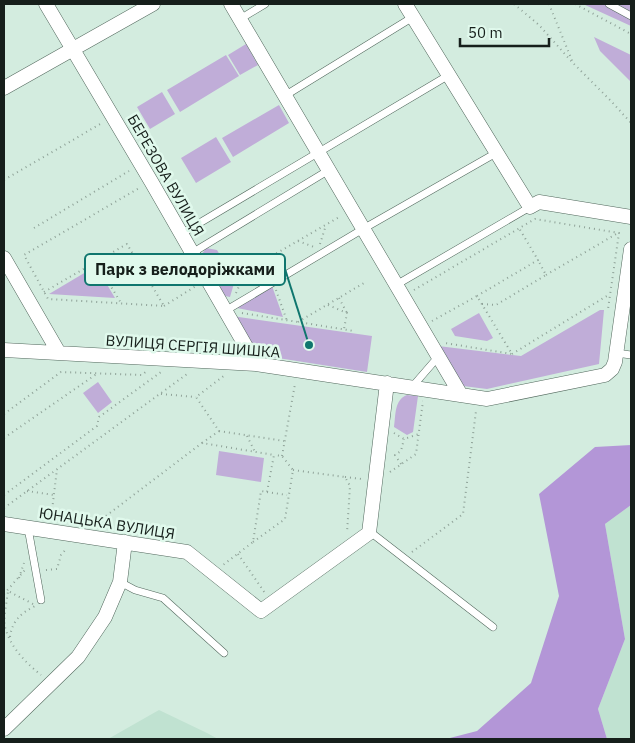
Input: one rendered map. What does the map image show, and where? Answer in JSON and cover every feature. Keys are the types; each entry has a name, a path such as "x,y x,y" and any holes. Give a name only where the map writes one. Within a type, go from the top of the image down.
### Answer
{"street":[{"name":"БЕРЕЗОВА ВУЛИЦЯ","path":"46,4 256,364"},
{"path":"4,88 153,4"},
{"path":"232,4 461,394"},
{"path":"405,4 530,207 539,202 631,217"},
{"name":"ВУЛИЦЯ СЕРГІЯ ШИШКА","path":"4,350 256,364 387,383 418,390 487,398 605,375 612,369 615,362 631,249"},
{"path":"4,258 59,353"},
{"path":"369,530 387,383"},
{"name":"ЮНАЦЬКА ВУЛИЦЯ","path":"4,524 187,552 261,611 369,533 369,530"},
{"path":"4,729 78,657 105,617 120,582 125,542"}],"lane":[{"path":"240,19 265,4"},
{"path":"609,4 631,16"},
{"path":"286,95 413,17"},
{"path":"181,234 449,75"},
{"path":"225,310 496,152"},
{"path":"192,253 329,170"},
{"path":"396,285 530,207"},
{"path":"616,353 631,355"},
{"path":"418,390 438,357"},
{"path":"28,528 38,603"},
{"path":"369,530 493,627"},
{"path":"120,582 135,590 163,598 224,653"}],"path":[{"path":"514,4 539,24 573,63 631,123"},
{"path":"549,4 573,63"},
{"path":"575,4 631,34"},
{"path":"4,180 104,122"},
{"path":"34,228 132,169"},
{"path":"142,187 24,255 44,292 48,299 164,306 198,285"},
{"path":"246,271 352,210"},
{"path":"412,291 535,219 619,233"},
{"path":"298,241 319,249 326,225"},
{"path":"519,228 546,275"},
{"path":"482,304 496,305 619,233"},
{"path":"608,313 619,233"},
{"path":"44,292 127,244 164,306"},
{"path":"430,322 538,260"},
{"path":"96,262 121,303"},
{"path":"298,322 364,283"},
{"path":"442,343 512,354 610,294"},
{"path":"477,296 512,354"},
{"path":"339,298 347,313 344,329"},
{"path":"328,304 347,313"},
{"path":"225,310 354,331"},
{"path":"4,495 98,426 99,416 163,371"},
{"path":"4,414 61,372 98,373 4,438"},
{"path":"4,508 189,372"},
{"path":"160,394 196,397 226,375"},
{"path":"282,456 296,380"},
{"path":"389,473 416,454 419,434 418,390"},
{"path":"196,397 219,431"},
{"path":"410,554 463,514 477,403"},
{"path":"390,430 404,439"},
{"path":"80,536 219,431 284,441"},
{"path":"404,439 419,434"},
{"path":"246,435 256,452"},
{"path":"401,464 395,455 401,451 404,439"},
{"path":"202,443 282,456 293,470 345,477 350,486 347,534"},
{"path":"268,492 274,455"},
{"path":"51,522 57,469"},
{"path":"222,566 285,519 293,470"},
{"path":"27,491 54,495"},
{"path":"253,542 261,491 288,495"},
{"path":"238,554 268,598"},
{"path":"4,594 18,578 24,565 24,558"},
{"path":"8,591 5,626 15,648 29,666 52,683"},
{"path":"10,637 16,618 38,603"}],"shaded area":[{"path":"583,4 631,4 631,26"},
{"path":"594,37 631,55 631,82 600,51"},
{"path":"246,44 258,65 240,75 228,55"},
{"path":"226,55 239,76 180,112 167,90"},
{"path":"162,92 175,114 150,129 137,107"},
{"path":"279,105 289,123 233,157 222,138"},
{"path":"216,137 231,162 196,183 181,158"},
{"path":"206,248 217,250 235,280 230,297 225,296 202,254"},
{"path":"96,266 115,298 49,294"},
{"path":"272,286 283,317 237,308"},
{"path":"600,310 604,310 599,364 487,389 463,386 438,346 521,356"},
{"path":"479,313 493,338 487,341 455,336 451,329"},
{"path":"232,316 372,336 367,372 253,354"},
{"path":"98,382 112,402 98,413 83,393"},
{"path":"407,395 418,396 413,432 407,435 394,427 398,404"},
{"path":"631,445 631,505 605,524 625,639 598,709 607,739 446,739 477,731 531,683 559,596 539,494 595,447"},
{"path":"219,451 264,458 261,482 216,475"},
{"path":"631,505 631,739 607,739 598,709 625,639 605,524"},
{"path":"159,710 207,733 218,739 108,739"}],"place":[{"name":"Парк з велодоріжками","path":"309,345"}]}
